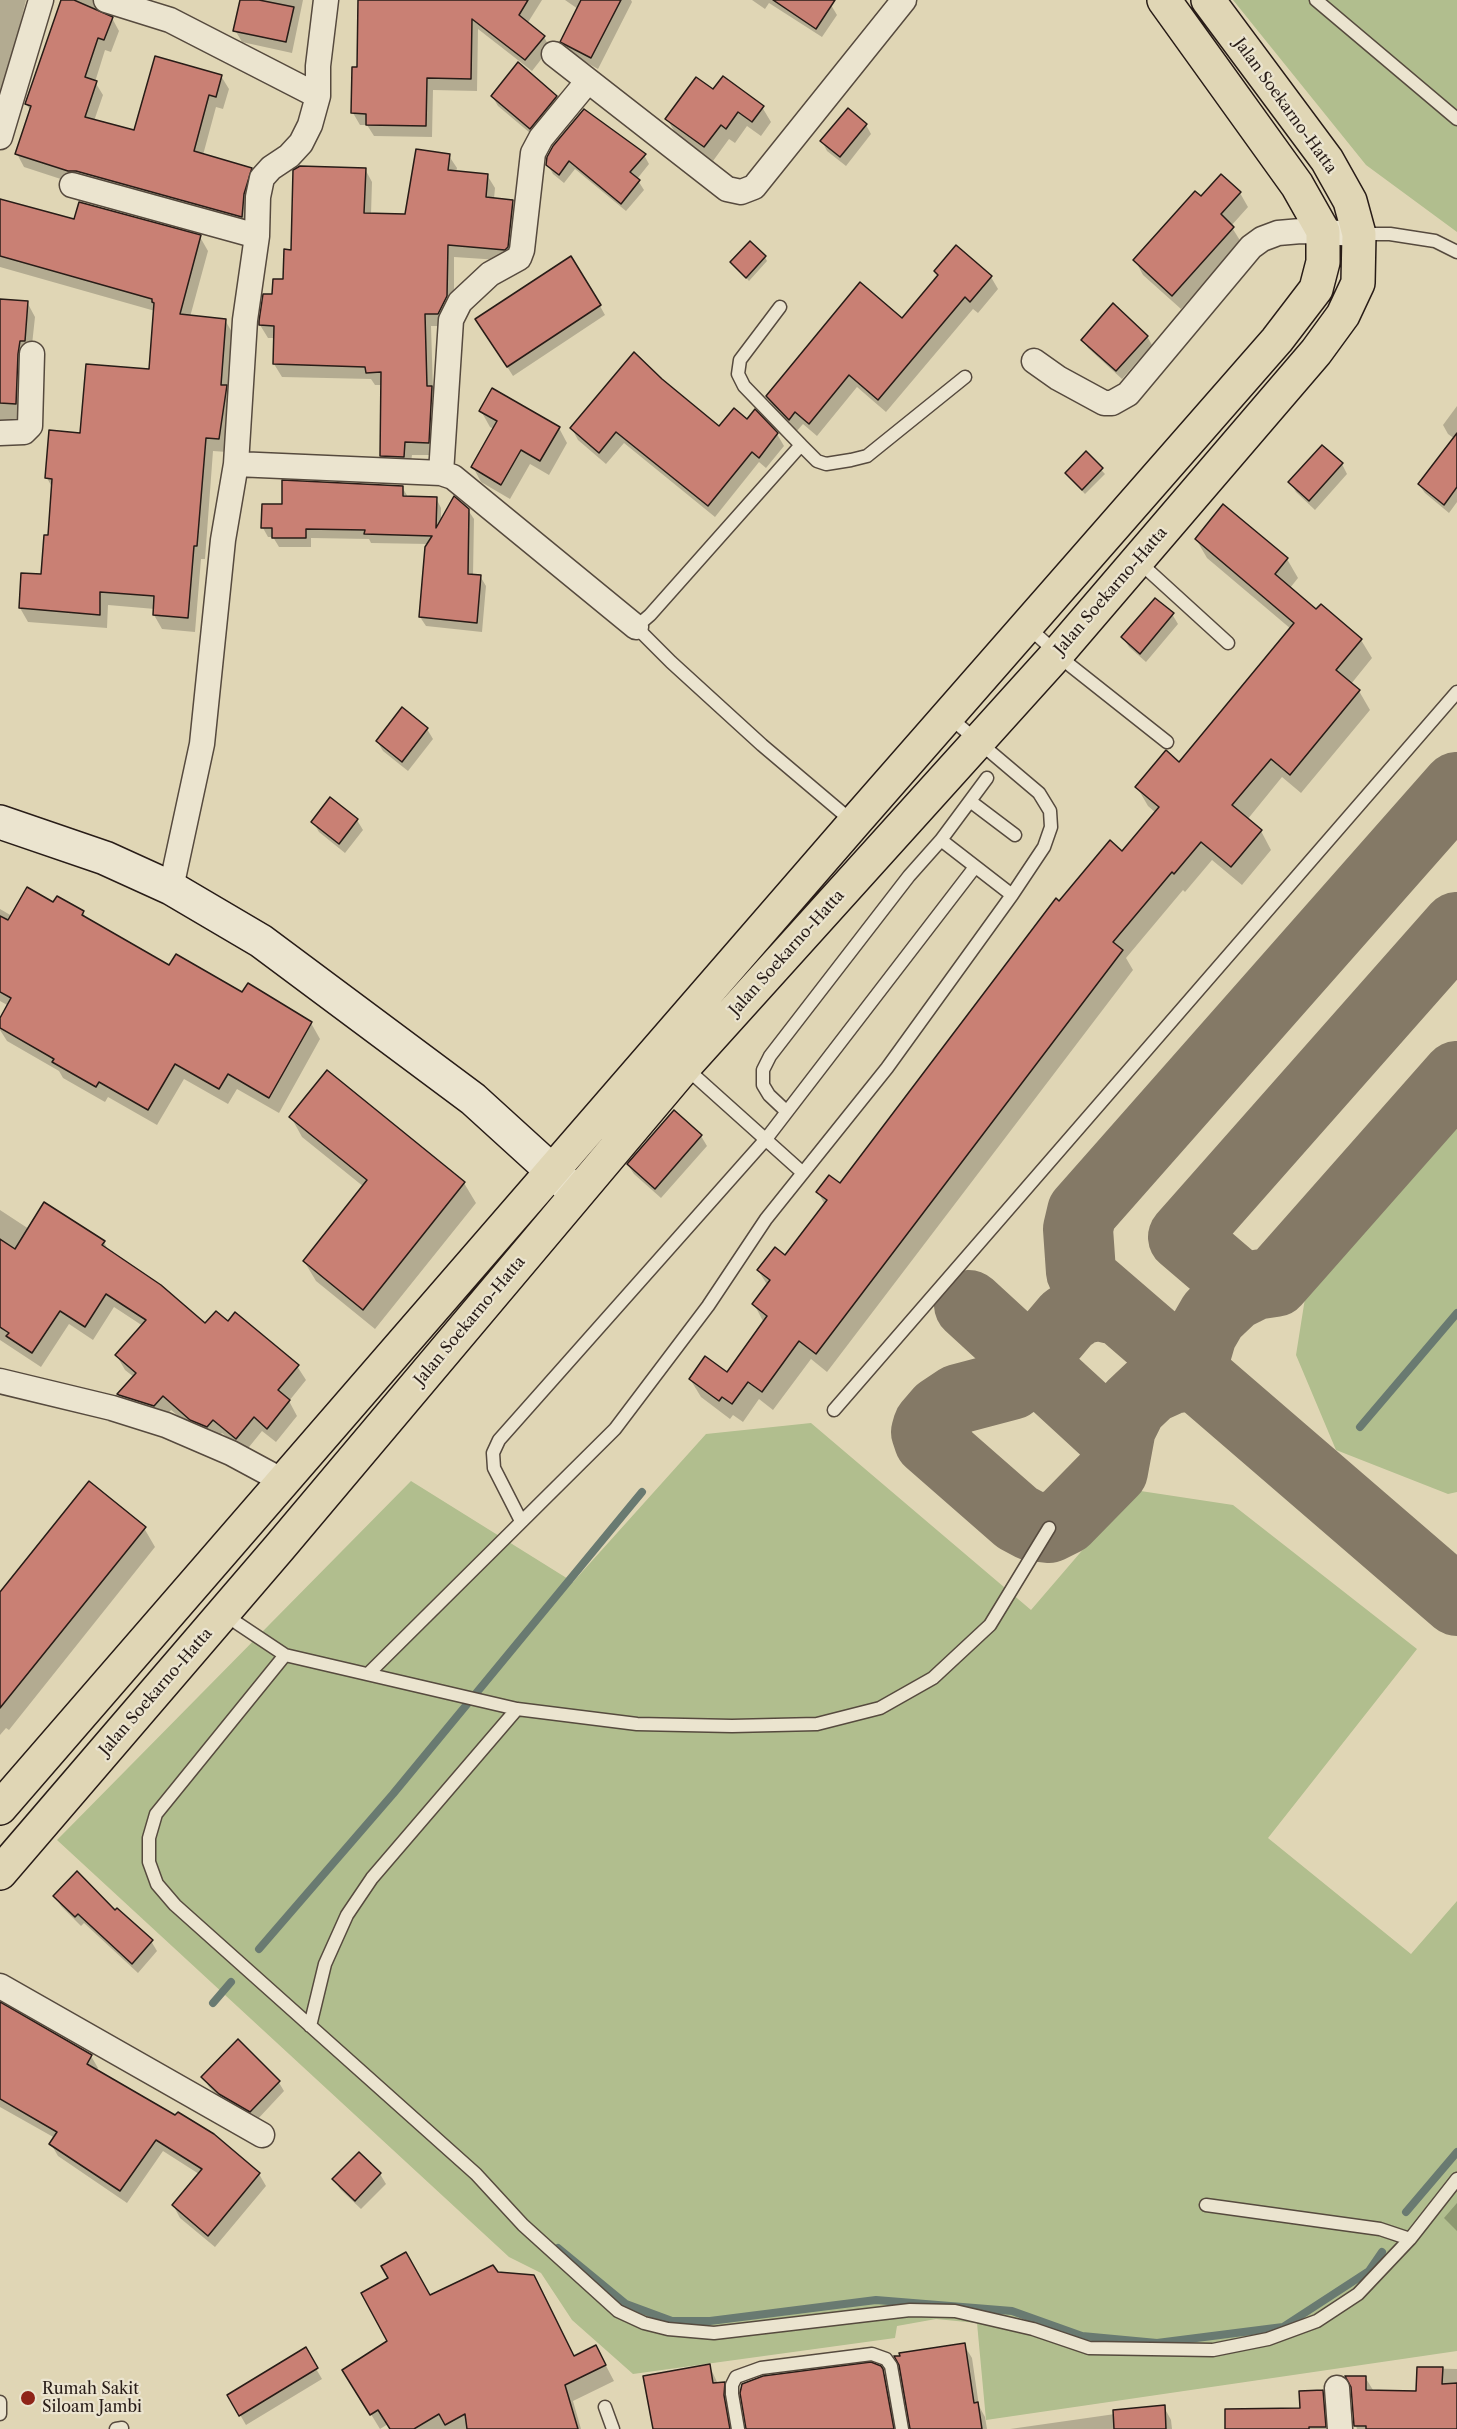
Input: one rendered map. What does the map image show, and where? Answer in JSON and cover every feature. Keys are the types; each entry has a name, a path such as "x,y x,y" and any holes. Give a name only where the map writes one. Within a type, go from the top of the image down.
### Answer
{"highway":[{"name":"Jalan Soekarno-Hatta","path":"0,1873 279,1548 577,1194 672,1056 854,823 1277,340 1316,289 1323,262 1323,231 1297,185 1164,0"},
{"name":"Jalan Soekarno-Hatta","path":"0,1808 551,1172 672,1056 978,741 1138,560 1316,352 1343,315 1358,283 1359,234 1350,201 1327,160 1209,2"},
{"path":"1185,29 1209,2"}],"street":[{"path":"0,137 41,0"},
{"path":"106,0 171,20 318,96"},
{"path":"171,888 202,744 223,540 236,464 245,320 257,236 258,197 262,178 301,143 310,125 318,96 318,66 326,0"},
{"path":"554,54 727,189 741,192 754,187 904,0"},
{"path":"441,473 451,320 460,302 490,274 519,258 522,250 533,153 541,138 588,81"},
{"path":"72,185 257,236"},
{"path":"1034,361 1058,378 1104,403 1112,403 1128,394 1251,248 1262,239 1278,233 1323,231 1359,234"},
{"path":"0,434 24,432 30,426 32,354"},
{"path":"236,464 441,473 462,483 636,627"},
{"path":"0,822 105,858 171,888 261,941 473,1099 577,1194"},
{"path":"0,1380 112,1408 166,1425 231,1453 284,1481"},
{"path":"0,1986 262,2135"},
{"path":"1337,2388 1340,2429"}],"lane":[{"path":"1316,0 1457,119"},
{"path":"1359,234 1390,234 1425,240 1457,252"},
{"path":"780,307 740,360 738,374 744,386 817,461 826,464 867,456 965,377"},
{"path":"801,445 636,627 762,745 854,823"},
{"path":"1138,560 1228,643"},
{"path":"1026,626 1167,742"},
{"path":"834,1410 1457,692"},
{"path":"368,1674 615,1429 708,1306 766,1219 887,1068 1044,847 1051,827 1050,811 1039,793 948,716"},
{"path":"786,1111 769,1095 763,1085 763,1070 770,1056 909,876 941,840 987,778"},
{"path":"970,801 1015,836"},
{"path":"941,840 1012,895"},
{"path":"522,1521 494,1468 494,1453 499,1440 765,1139 975,867"},
{"path":"672,1056 803,1173"},
{"path":"237,1623 285,1655 517,1709 637,1724 732,1726 817,1724 880,1708 933,1678 990,1625 1049,1528"},
{"path":"285,1655 156,1814 149,1838 149,1862 157,1884 176,1905 476,2174 523,2225 618,2311 644,2323 668,2329 714,2333 910,2310 955,2312 1033,2330 1089,2348 1213,2350 1268,2339 1317,2321 1358,2294 1410,2239 1457,2179"},
{"path":"310,2026 325,1964 347,1915 372,1878 517,1709"},
{"path":"1206,2205 1380,2229 1410,2239"},
{"path":"738,2429 732,2394 732,2385 736,2377 762,2368 872,2354 886,2359 891,2366 902,2429"},
{"path":"0,2402 0,2414"},
{"path":"605,2407 613,2429"}],"green space":[{"path":"1233,0 1457,0 1457,232 1366,165"},
{"path":"1457,1121 1457,1492 1448,1494 1336,1450 1296,1355 1306,1292"},
{"path":"811,1423 1031,1610 1134,1490 1233,1505 1417,1649 1268,1838 1411,1954 1457,1901 1457,2351 986,2420 977,2323 936,2319 897,2326 895,2338 633,2374 572,2320 541,2273 509,2257 57,1840 411,1481 573,1582 706,1434"}],"building":[{"path":"61,0 74,0 113,17 104,40 98,38 85,77 97,81 85,117 134,130 155,56 222,75 216,97 209,95 194,151 252,168 244,194 242,217 76,171 68,171 15,154 31,106 25,104"},
{"path":"240,0 259,0 294,7 286,42 233,31"},
{"path":"358,0 528,0 519,15 545,36 525,60 472,19 471,79 427,78 426,126 366,125 366,114 351,113 352,67 357,67"},
{"path":"581,0 621,0 591,58 560,42"},
{"path":"773,0 835,0 816,29"},
{"path":"518,62 557,96 530,129 491,96"},
{"path":"723,76 764,106 752,122 738,112 726,129 721,125 704,147 665,119 696,77 713,89"},
{"path":"848,108 867,124 840,157 820,141"},
{"path":"584,109 646,154 630,172 640,180 621,204 569,161 559,175 546,165 547,157 553,146"},
{"path":"416,149 450,154 448,170 488,174 486,197 513,200 508,247 505,250 448,245 447,296 438,314 425,314 427,386 432,386 429,443 405,442 404,457 380,456 381,372 366,373 365,367 273,364 274,326 259,325 259,321 263,294 272,294 273,279 283,279 284,249 291,250 293,170 300,166 366,168 364,213 405,214"},
{"path":"1221,174 1241,192 1221,214 1234,227 1172,296 1133,260 1195,191 1201,196"},
{"path":"0,199 74,219 79,202 201,235 180,314 226,319 221,385 227,385 219,439 206,438 188,618 153,615 154,596 100,592 100,615 19,608 21,573 41,574 44,535 48,535 52,479 45,478 49,430 80,433 86,364 149,369 154,303 152,299 0,256"},
{"path":"750,241 766,256 746,278 730,262"},
{"path":"956,245 992,276 970,302 965,297 878,400 849,375 809,424 795,412 789,420 766,396 860,282 902,318 938,275 934,271"},
{"path":"571,256 601,305 507,367 475,319"},
{"path":"0,299 28,301 25,341 20,341 18,354 16,404 0,403"},
{"path":"1113,303 1148,336 1116,371 1081,340"},
{"path":"634,352 662,379 719,426 734,408 747,419 755,409 778,433 759,458 752,452 708,506 616,432 599,453 570,428"},
{"path":"492,388 560,427 540,461 521,450 501,485 471,467 497,421 479,411"},
{"path":"1457,433 1457,487 1444,505 1418,484"},
{"path":"1322,445 1343,463 1309,501 1288,482"},
{"path":"1086,451 1103,468 1082,490 1065,473"},
{"path":"282,480 403,486 403,496 437,497 436,528 454,496 469,509 468,574 481,575 477,623 419,617 425,547 432,536 364,534 365,530 306,529 306,538 272,538 272,528 261,528 262,504 282,504"},
{"path":"1223,504 1288,558 1275,574 1316,609 1321,604 1362,639 1336,670 1360,690 1290,775 1271,759 1232,805 1262,830 1231,867 1201,842 1174,874 1172,872 1113,942 1123,950 816,1354 799,1341 762,1392 748,1382 732,1404 722,1397 719,1401 689,1379 705,1356 727,1372 767,1316 752,1304 770,1280 757,1270 775,1247 785,1255 827,1200 816,1192 829,1175 840,1183 1056,898 1059,901 1110,840 1122,851 1159,807 1135,787 1166,750 1179,762 1294,623 1195,539"},
{"path":"1155,598 1174,613 1140,654 1121,637"},
{"path":"402,707 428,728 402,762 376,741"},
{"path":"330,797 358,819 339,844 311,822"},
{"path":"27,887 53,902 57,896 84,911 82,915 169,965 176,954 242,992 248,983 312,1022 269,1098 228,1074 219,1089 175,1064 148,1110 99,1082 96,1087 52,1062 54,1059 0,1028 0,1018 11,998 0,992 0,916 8,920"},
{"path":"327,1070 465,1182 363,1310 303,1261 367,1180 289,1117"},
{"path":"674,1110 702,1135 655,1189 627,1164"},
{"path":"44,1202 105,1241 102,1245 161,1285 205,1323 216,1311 228,1321 235,1312 299,1365 278,1390 290,1400 267,1429 254,1417 236,1439 213,1420 207,1427 190,1420 163,1396 154,1406 117,1394 136,1373 115,1355 146,1320 106,1294 85,1327 60,1311 32,1353 6,1336 9,1333 0,1327 0,1239 15,1249"},
{"path":"89,1481 146,1527 0,1708 0,1592"},
{"path":"77,1871 115,1910 117,1908 153,1940 132,1964 78,1914 75,1917 53,1896"},
{"path":"0,2002 92,2055 87,2064 175,2115 178,2112 214,2134 260,2173 208,2236 172,2205 202,2169 156,2140 120,2191 49,2144 57,2132 0,2099"},
{"path":"238,2039 280,2081 250,2112 219,2094 201,2077"},
{"path":"359,2152 381,2173 355,2201 332,2179"},
{"path":"406,2252 430,2295 493,2265 498,2272 534,2275 574,2356 596,2345 606,2365 565,2385 578,2429 467,2429 465,2414 445,2425 439,2414 414,2429 390,2429 378,2410 370,2415 342,2370 387,2341 361,2293 388,2278 381,2266"},
{"path":"965,2343 974,2403 978,2402 982,2429 910,2429 899,2365 894,2356 900,2356 899,2353"},
{"path":"306,2347 318,2368 239,2416 227,2395"},
{"path":"871,2362 883,2369 894,2429 746,2429 740,2393 742,2384 763,2376"},
{"path":"710,2364 713,2383 725,2382 724,2395 730,2429 653,2429 643,2376"},
{"path":"1417,2367 1443,2367 1442,2384 1457,2383 1457,2429 1366,2429 1366,2426 1354,2426 1351,2387 1345,2376 1366,2376 1366,2390 1416,2391"},
{"path":"1323,2390 1326,2427 1225,2429 1225,2409 1300,2408 1299,2391"},
{"path":"1165,2405 1166,2429 1114,2429 1113,2410"}],"waterway":[{"path":"1360,1427 1457,1313"},
{"path":"259,1949 393,1794 642,1492"},
{"path":"213,2003 231,1982"},
{"path":"1406,2212 1457,2152"},
{"path":"558,2248 626,2304 672,2321 710,2321 876,2300 1012,2311 1082,2336 1157,2343 1283,2327 1369,2271 1382,2252"}],"taxiway":[{"path":"1457,787 1082,1212 1078,1229 1081,1272 1086,1281 1457,1601"},
{"path":"1245,1290 1183,1237 1457,927"},
{"path":"1120,1311 1099,1306 1082,1309 1067,1319 1011,1385 958,1399 940,1411 928,1425 926,1432 929,1441 1017,1518 1032,1526 1049,1528 1065,1520 1113,1471 1121,1428 1132,1406 1150,1389 1172,1379 1196,1375 1195,1358 1202,1334 1213,1315 1233,1296 1255,1285 1275,1282 1457,1076"},
{"path":"969,1305 1117,1441"}],"place":[{"name":"Rumah Sakit Siloam Jambi","path":"28,2398"}]}
